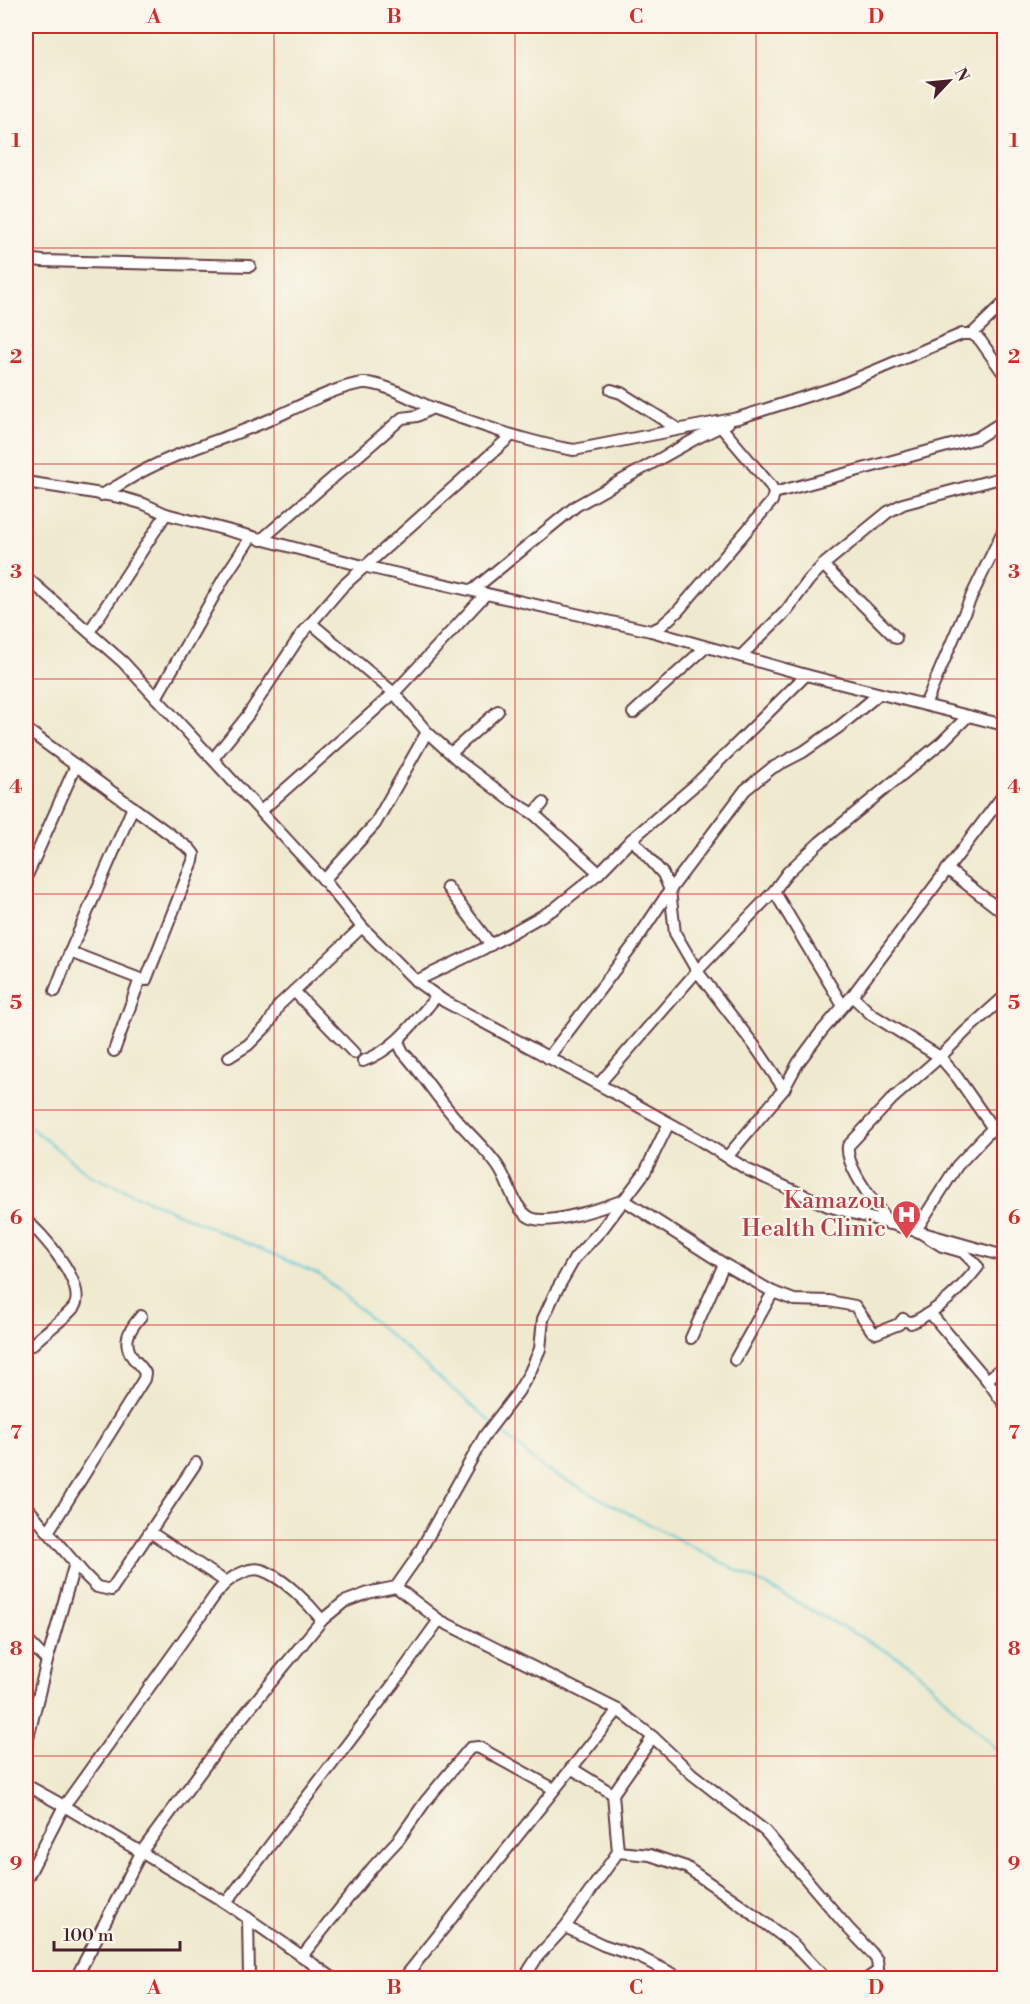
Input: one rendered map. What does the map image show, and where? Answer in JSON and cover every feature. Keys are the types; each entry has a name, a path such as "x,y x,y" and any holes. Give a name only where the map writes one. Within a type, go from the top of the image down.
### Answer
{"street":[{"path":"26,259 250,266"},
{"path":"972,334 1005,303"},
{"path":"101,495 152,466 181,453 243,431 327,394 363,383 378,385 432,408 511,436 574,450 738,418 836,387 962,334 972,334 980,340 1005,374"},
{"path":"610,390 621,393 678,429"},
{"path":"156,698 224,578 256,538 402,418 417,416 432,408"},
{"path":"473,590 576,506 738,418"},
{"path":"774,493 977,438 1005,421"},
{"path":"651,631 660,627 678,611 772,501 774,493 771,486 721,427"},
{"path":"213,759 248,715 300,636 343,586 511,436"},
{"path":"742,655 786,611 809,580 824,565 893,508 1005,477"},
{"path":"26,482 134,500 166,514 363,566 651,631 806,675 1004,723"},
{"path":"89,632 166,514"},
{"path":"925,705 972,595 1005,529"},
{"path":"824,565 896,638"},
{"path":"26,577 123,662 324,880 362,927 416,981 436,996 669,1123 748,1170 828,1206 889,1224 1003,1252"},
{"path":"261,811 394,693 486,594"},
{"path":"311,623 394,693 450,753 509,799 534,814 599,873"},
{"path":"633,713 706,647"},
{"path":"416,981 491,945 554,909 599,873 632,839 695,785 806,675"},
{"path":"548,1058 632,947 670,890 745,790 772,768 803,752 830,734 879,694"},
{"path":"450,753 498,711"},
{"path":"599,1084 697,971 774,891 788,872 819,842 942,742 968,716"},
{"path":"26,729 194,854 146,980"},
{"path":"324,880 375,824 428,732"},
{"path":"26,878 76,765"},
{"path":"727,1157 784,1089 798,1063 821,1032 852,996 1004,797"},
{"path":"534,814 543,803"},
{"path":"55,991 69,952 133,807"},
{"path":"632,839 663,874 670,890 675,933 697,971 757,1049 784,1089"},
{"path":"947,869 1005,913"},
{"path":"447,887 491,945"},
{"path":"774,891 843,1006"},
{"path":"229,1056 248,1045 268,1025 279,1005 362,927"},
{"path":"69,952 140,979 114,1051"},
{"path":"294,991 358,1057 377,1056 401,1037 436,996"},
{"path":"852,996 871,1014 940,1057 992,1127"},
{"path":"889,1224 852,1167 847,1153 848,1146 892,1099 1005,997"},
{"path":"401,1037 399,1044 403,1052 451,1114 499,1168 521,1210 530,1218 539,1220 557,1218 601,1209 624,1200"},
{"path":"916,1230 957,1166 1005,1116"},
{"path":"91,1978 78,1976 142,1851 227,1736 322,1620 344,1602 371,1592 396,1587 421,1551 485,1435 518,1392 530,1372 540,1349 543,1319 575,1258 603,1228 645,1172 669,1123"},
{"path":"624,1200 724,1264 773,1292 794,1300 828,1300 855,1306 872,1331 876,1333 899,1324 903,1319 910,1323 931,1314 960,1289 978,1267 963,1252 942,1246 916,1230"},
{"path":"26,1221 38,1230 54,1249 67,1269 76,1295 75,1306 32,1345"},
{"path":"691,1338 724,1264"},
{"path":"735,1360 773,1292"},
{"path":"931,1314 1005,1404"},
{"path":"48,1532 144,1379 145,1373 134,1360 126,1342 130,1329 141,1316"},
{"path":"987,1380 1005,1366"},
{"path":"26,1506 97,1587 111,1590 196,1463"},
{"path":"150,1532 226,1582"},
{"path":"26,1746 75,1563"},
{"path":"26,1880 64,1806 226,1582 251,1570 261,1570 304,1599 322,1620"},
{"path":"396,1587 439,1620 618,1710 653,1737 692,1774 765,1831 877,1960 879,1975 868,1978"},
{"path":"226,1903 394,1683 439,1620"},
{"path":"26,1639 47,1661"},
{"path":"404,1978 618,1710"},
{"path":"524,1978 538,1956 565,1927 618,1852 613,1794 653,1737"},
{"path":"303,1955 373,1867 399,1839 425,1802 470,1748 478,1747 554,1790"},
{"path":"571,1768 613,1794"},
{"path":"26,1785 142,1851 226,1903 333,1978"},
{"path":"618,1852 650,1855 686,1867 794,1945 825,1978"},
{"path":"248,1918 249,1978"},
{"path":"565,1927 603,1945 639,1957 681,1978"}],"waterway":[{"path":"26,1124 90,1175 320,1275 491,1422"},
{"path":"495,1426 544,1469 910,1664 1004,1757"}],"place":[{"name":"Kamazou Health Clinic","path":"907,1240"}]}
